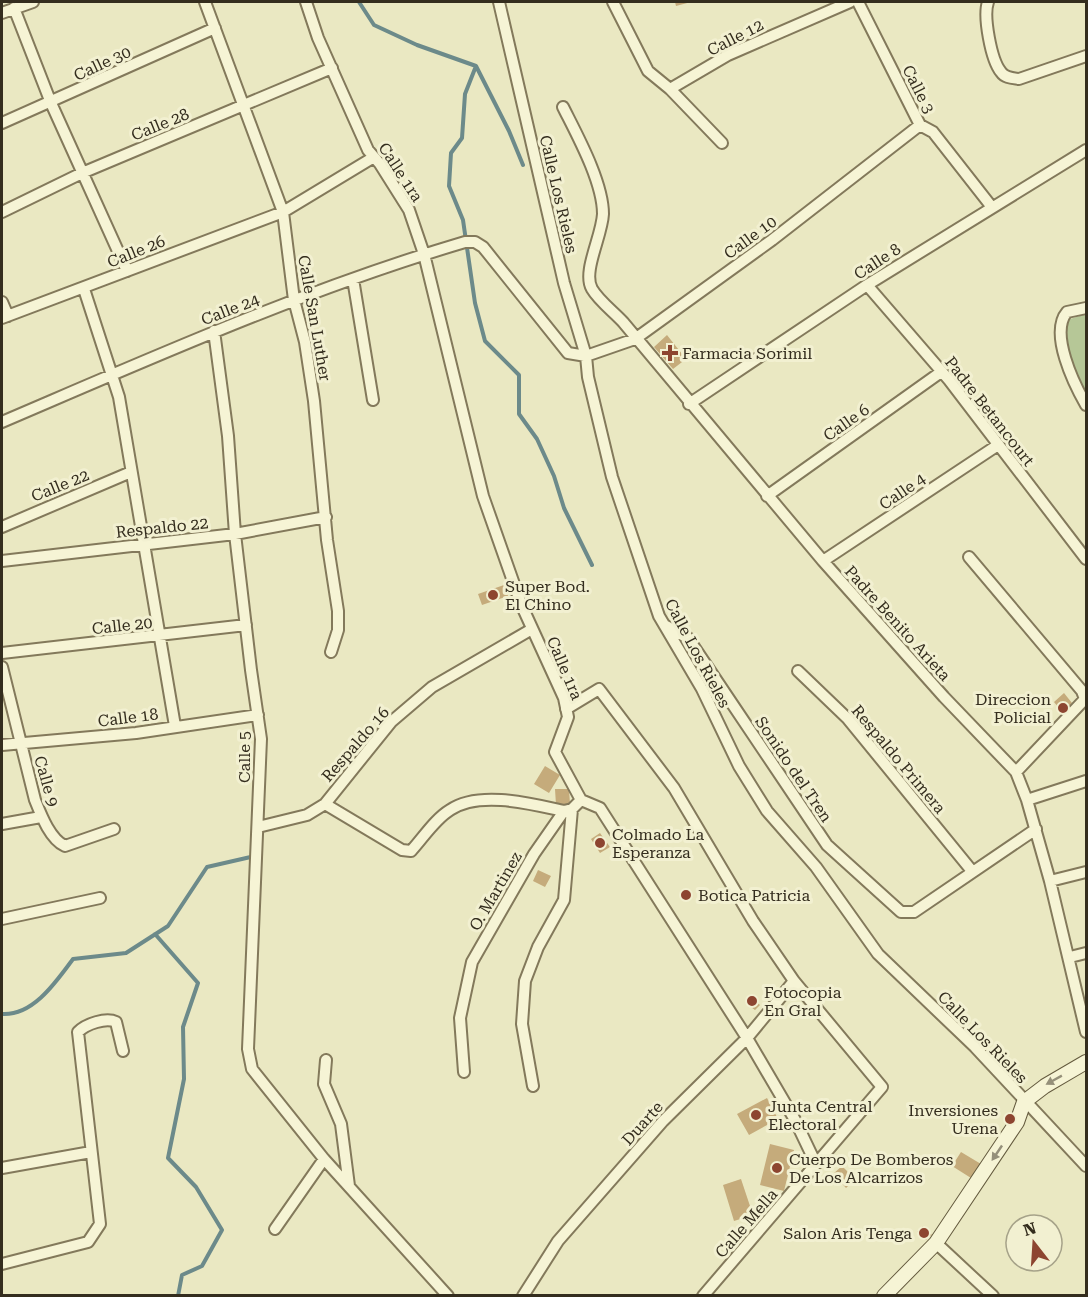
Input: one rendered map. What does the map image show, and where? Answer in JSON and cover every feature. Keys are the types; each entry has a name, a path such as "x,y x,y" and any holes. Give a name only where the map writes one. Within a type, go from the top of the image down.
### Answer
{"street":[{"path":"2,13 33,2"},
{"name":"Calle San Luther","path":"205,2 282,212 294,300 305,342 314,401 338,611 338,630 331,652"},
{"name":"Calle 1ra","path":"306,2 318,38 368,150 409,210 424,254 483,496 532,629 564,698 568,717 555,752 581,800 600,808 747,1038 795,1120 816,1164"},
{"name":"Calle Los Rieles","path":"499,2 564,283 586,356 588,377 612,477 659,616 702,689 739,766 767,811 816,867 878,954 975,1047 1086,1166"},
{"path":"613,2 648,71 670,89 722,143"},
{"name":"Calle 12","path":"670,89 728,55 850,2"},
{"name":"Calle 3","path":"858,2 920,125 933,132 991,206"},
{"path":"988,2 985,20 997,64 1001,72 1008,77 1018,79 1086,56"},
{"path":"14,8 51,103 127,271"},
{"name":"Calle 30","path":"2,123 215,28"},
{"name":"Calle 28","path":"2,212 82,173 332,68"},
{"name":"Padre Benito Arieta","path":"562,107 596,183 603,213 597,250 588,270 591,288 823,561 944,697 1016,772 1027,800 1050,881 1070,957 1086,1032"},
{"name":"Calle 10","path":"586,356 635,339 772,240 920,125"},
{"name":"Calle 8","path":"689,404 867,285 991,206 1086,150"},
{"name":"Calle 26","path":"5,317 84,289 282,212 374,157"},
{"name":"Calle 24","path":"2,422 214,331 353,279 465,242 475,242 483,247 568,353 586,356"},
{"path":"353,279 373,400"},
{"name":"Padre Betancourt","path":"867,285 941,372 1086,559"},
{"path":"84,289 110,376 119,397 162,636 175,726"},
{"path":"2,302 5,317"},
{"path":"1086,308 1067,312 1059,325 1062,348 1086,405"},
{"name":"Calle 5","path":"214,331 228,436 235,534 261,739 248,1049 252,1069 324,1159 448,1296"},
{"name":"Calle 6","path":"767,496 941,372"},
{"name":"Calle 4","path":"823,561 998,445"},
{"name":"Calle 22","path":"2,527 131,472"},
{"name":"Respaldo 22","path":"2,561 235,534 326,518"},
{"path":"969,557 1082,691 1086,699 1016,772"},
{"name":"Calle 20","path":"2,653 246,625"},
{"name":"Sonido del Tren","path":"666,626 688,638 827,845 901,912 914,912 972,871"},
{"name":"Respaldo 16","path":"258,827 307,815 324,804 391,722 424,694 532,629"},
{"name":"Calle 9","path":"2,667 41,817 59,843 65,846 114,829"},
{"name":"Respaldo Primera","path":"798,671 848,719 972,871"},
{"path":"566,709 599,689 674,788 753,921 794,981"},
{"name":"Calle 18","path":"2,746 136,733 258,715"},
{"path":"1027,800 1086,781"},
{"path":"324,804 402,850 411,850 450,810 471,802 510,800 568,810 564,900 538,947 525,981 522,1024 533,1086"},
{"name":"O. Martinez","path":"464,1071 460,1018 472,962 534,854 568,810 581,800"},
{"path":"2,824 41,817"},
{"path":"972,871 1035,829"},
{"path":"1050,881 1086,873"},
{"path":"2,919 100,897"},
{"path":"1070,957 1086,952"},
{"name":"Duarte","path":"523,1296 566,1232 663,1121 747,1038 794,981"},
{"name":"Calle Mella","path":"703,1296 882,1087 794,981"},
{"path":"2,1264 88,1242 97,1233 100,1224 78,1032 84,1026 111,1019 116,1022 123,1050"},
{"path":"326,1060 324,1084 341,1124 349,1186"},
{"path":"884,1296 936,1243 1017,1122 1024,1102 1045,1086 1086,1062"},
{"path":"2,1168 91,1152"},
{"path":"275,1228 324,1159"},
{"path":"936,1243 993,1296"}],"green space":[{"path":"1086,314 1086,398 1064,346 1067,320"}],"building":[{"path":"675,2 691,2 676,6"},
{"name":"Farmacia Sorimil","path":"667,335 686,359 673,369 654,347"},
{"name":"Super Bod. El Chino","path":"504,585 508,596 482,605 478,594"},
{"name":"Direccion Policial","path":"1064,693 1072,703 1063,713 1054,702"},
{"path":"545,766 560,775 549,793 534,784"},
{"path":"555,789 569,789 570,804 556,805"},
{"name":"Colmado La Esperanza","path":"600,833 610,847 600,853 591,839"},
{"path":"538,870 551,876 545,887 533,881"},
{"name":"Botica Patricia","path":"689,890 692,895 683,900 680,895"},
{"name":"Fotocopia En Gral","path":"750,997 760,1005 755,1010 748,1005"},
{"path":"767,1098 778,1119 749,1135 737,1114"},
{"name":"Inversiones Urena","path":"1009,1114 1016,1119 1011,1125 1004,1120"},
{"name":"Cuerpo De Bomberos De Los Alcarrizos","path":"770,1144 794,1150 784,1191 760,1185"},
{"path":"961,1152 981,1164 971,1178 952,1166"},
{"path":"842,1166 855,1179 846,1188 833,1174"},
{"path":"741,1179 753,1215 734,1221 723,1185"},
{"name":"Salon Aris Tenga","path":"923,1226 932,1235 926,1240 917,1232"}],"waterway":[{"path":"359,2 374,25 417,45 476,66 509,131 523,165"},
{"path":"476,66 465,94 462,138 451,153 449,186 463,220 475,303 485,341 519,375 519,414 537,439 554,476 564,508 592,565"},
{"path":"2,1014 13,1013 34,1004 73,959 126,953 168,926 207,867 255,856"},
{"path":"155,934 198,983 183,1027 184,1079 168,1158 196,1187 222,1230 202,1266 182,1275 178,1296"}],"place":[{"name":"Farmacia Sorimil","path":"670,353"},
{"name":"Super Bod. El Chino","path":"493,595"},
{"name":"Direccion Policial","path":"1063,708"},
{"name":"Colmado La Esperanza","path":"600,843"},
{"name":"Botica Patricia","path":"686,895"},
{"name":"Fotocopia En Gral","path":"752,1001"},
{"name":"Junta Central Electoral","path":"756,1115"},
{"name":"Inversiones Urena","path":"1010,1119"},
{"name":"Cuerpo De Bomberos De Los Alcarrizos","path":"777,1168"},
{"name":"Salon Aris Tenga","path":"924,1233"}]}
